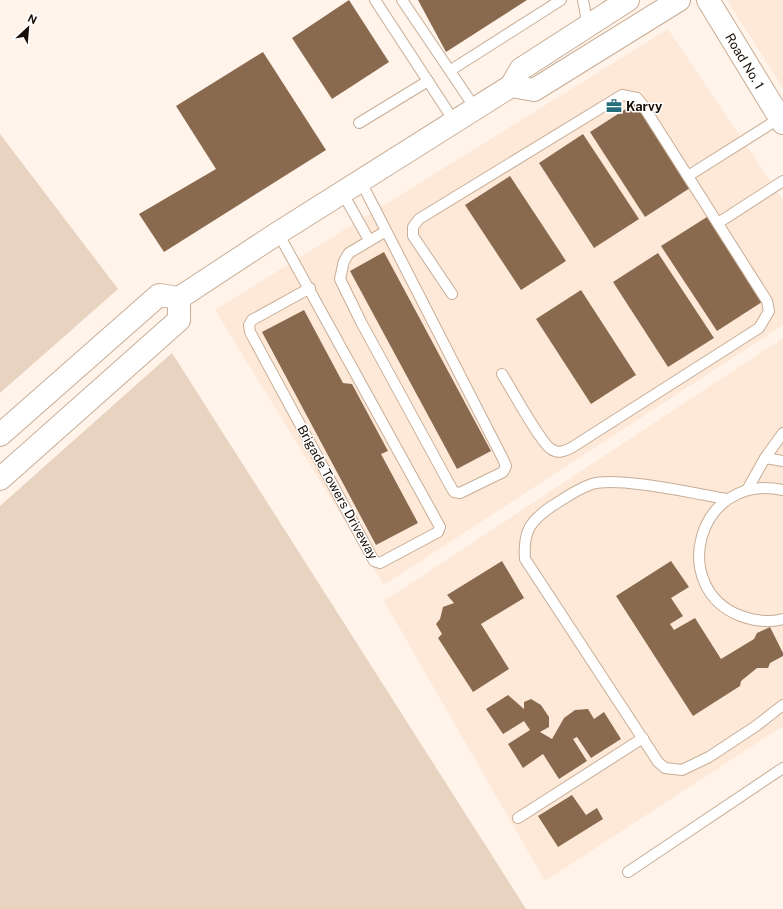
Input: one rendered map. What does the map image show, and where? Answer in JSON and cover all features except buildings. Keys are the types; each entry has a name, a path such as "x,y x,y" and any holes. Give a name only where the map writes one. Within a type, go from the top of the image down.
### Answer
{"street":[{"path":"0,435 159,296 179,298 360,180 511,86 521,69 628,0"},
{"path":"511,86 534,90 679,0"},
{"name":"Road No. 1","path":"708,0 781,120"},
{"path":"0,478 179,320 179,298"}],"lane":[{"path":"375,0 454,121"},
{"path":"402,0 451,70 475,108"},
{"path":"451,70 561,0"},
{"path":"582,0 588,27"},
{"path":"359,123 428,81"},
{"path":"452,294 414,236 413,227 419,219 622,95 637,98 642,104 767,301 769,311 759,328 572,448 561,452 551,449 543,439 502,374"},
{"path":"688,176 781,120"},
{"path":"360,180 506,466 503,472 466,492 457,493 452,489 361,322 340,279 344,261 349,253 386,231"},
{"path":"718,223 783,181"},
{"path":"342,192 369,240"},
{"name":"Brigade Towers Driveway","path":"278,233 310,288 440,527 438,532 380,563 374,561 250,332 252,320 310,288"},
{"path":"747,490 765,458 783,433"},
{"path":"765,458 783,461"},
{"path":"727,500 631,484 614,482 593,484 574,492 536,518 526,535 524,542 525,559 658,762 665,768 682,770 708,757 756,726 783,705"},
{"path":"783,490 769,487 747,490 727,500 711,515 702,535 699,558 704,579 715,598 733,613 754,620 776,621 783,619"},
{"path":"518,818 643,738"},
{"path":"628,872 783,768"}],"shaded area":[{"path":"727,0 783,0 783,88"},
{"path":"668,29 783,200 783,325 384,585 215,310"},
{"path":"0,134 118,289 0,393"},
{"path":"783,338 783,726 545,881 384,601"},
{"path":"172,353 526,909 0,909 0,506"}],"place":[{"name":"Karvy","path":"614,106"}]}
